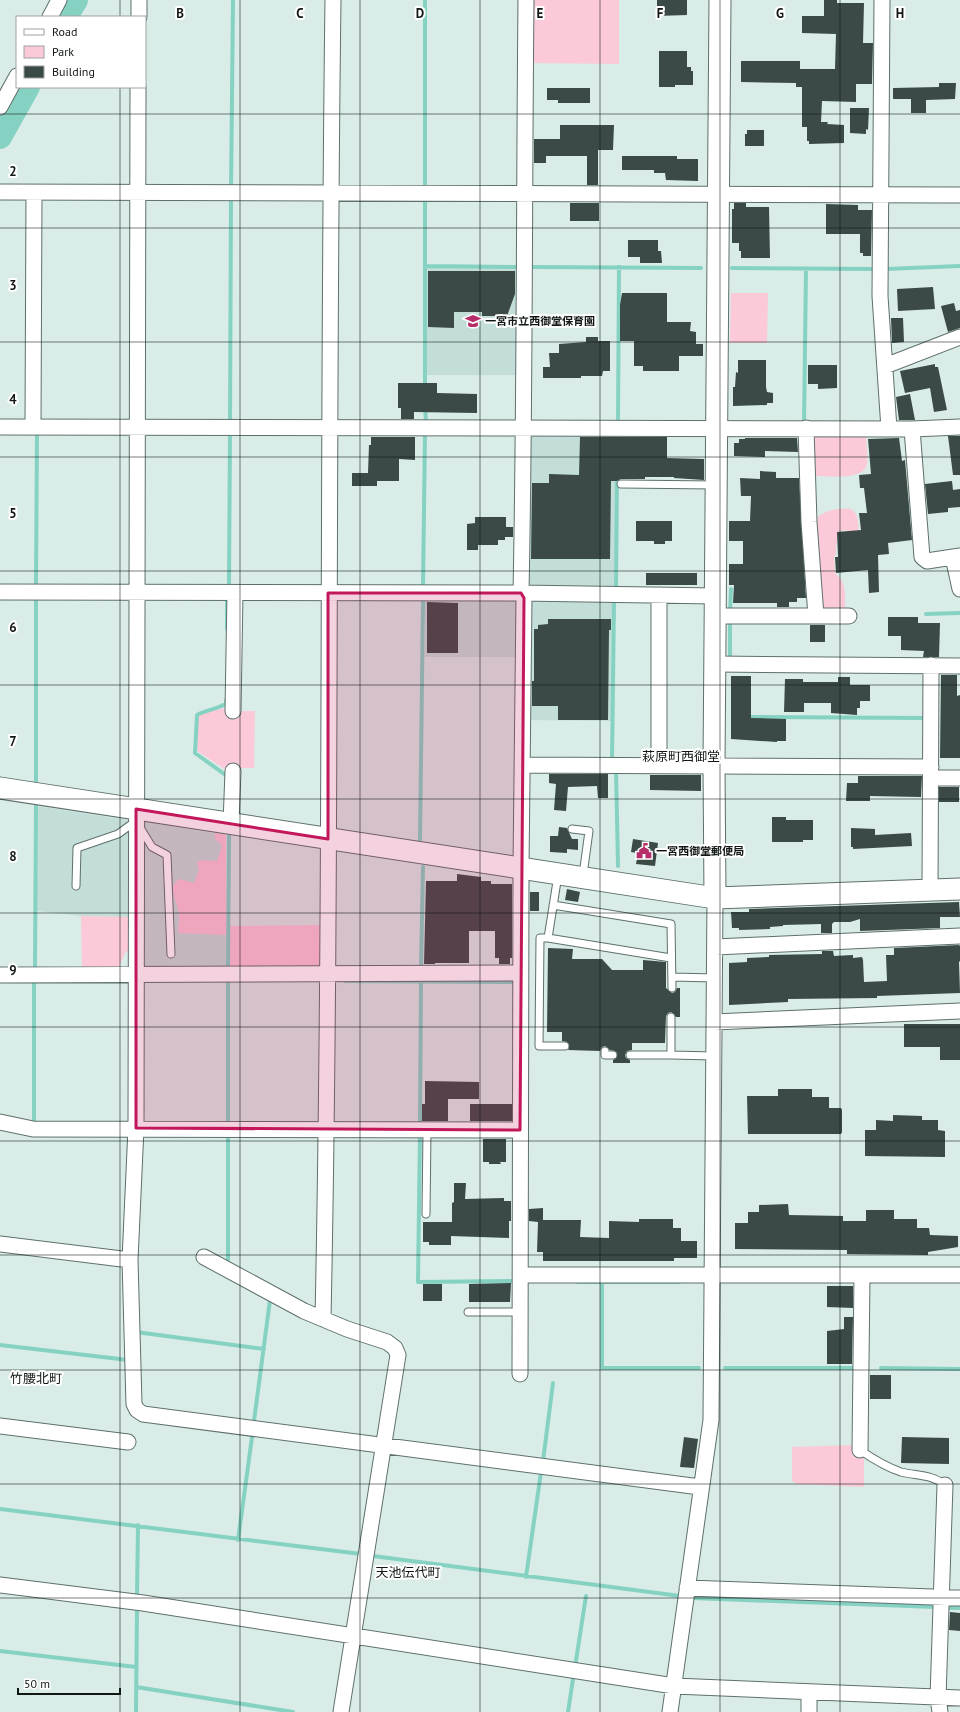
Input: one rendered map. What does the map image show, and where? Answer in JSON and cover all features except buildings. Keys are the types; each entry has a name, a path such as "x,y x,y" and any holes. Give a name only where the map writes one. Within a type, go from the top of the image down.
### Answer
{"street":[{"path":"51,16 59,0"},
{"path":"139,0 139,16"},
{"path":"324,1319 327,1130 330,194 333,0"},
{"path":"520,1374 520,973 524,598 521,593 524,428 523,324 526,0"},
{"path":"670,1712 700,1487 711,1420 715,978 714,766 716,428 720,0"},
{"path":"882,0 880,296 888,429"},
{"path":"0,107 16,78"},
{"path":"138,88 136,1128 130,1260 134,1404 137,1410 143,1414 700,1487"},
{"path":"0,192 960,196"},
{"path":"32,426 34,193"},
{"path":"885,366 960,337"},
{"path":"0,427 330,426 888,429 960,427"},
{"path":"806,428 809,522 816,616"},
{"path":"912,429 922,557 927,561 956,556 960,589"},
{"path":"0,592 521,593 659,595 715,606 816,616 849,616"},
{"path":"233,711 234,593"},
{"path":"658,766 659,595"},
{"path":"715,664 960,666"},
{"path":"930,891 931,666"},
{"path":"522,765 714,766 931,773 960,778"},
{"path":"231,824 233,771"},
{"path":"0,788 136,815 231,824 521,867 715,898 960,890"},
{"path":"715,947 960,936"},
{"path":"0,975 520,973"},
{"path":"714,1022 960,1011"},
{"path":"0,1122 32,1129 136,1128 520,1130"},
{"path":"0,1244 130,1260"},
{"path":"204,1257 304,1311 347,1329 387,1342 395,1348 398,1355 341,1712"},
{"path":"520,1275 960,1275"},
{"path":"860,1450 862,1275"},
{"path":"0,1426 128,1442"},
{"path":"939,1705 945,1485"},
{"path":"0,1585 143,1603 352,1637 674,1686 809,1692 939,1705 960,1698"},
{"path":"687,1588 960,1598"},
{"path":"809,1692 809,1712"}],"lane":[{"path":"621,484 716,485"},
{"path":"76,886 77,848 118,834 136,815 152,847 167,855 171,954"},
{"path":"572,829 589,831 583,877"},
{"path":"548,938 558,873"},
{"path":"553,905 672,924 672,988"},
{"path":"565,1046 539,1046 540,938 672,958"},
{"path":"672,977 715,978"},
{"path":"671,1016 671,1055"},
{"path":"605,1051 605,1055 613,1055"},
{"path":"630,1055 714,1056"},
{"path":"426,1214 427,1130"},
{"path":"468,1312 520,1312"},
{"path":"860,1450 887,1467 902,1472 936,1478 945,1485"}],"highlighted area":[{"path":"328,593 521,593 524,598 520,1130 136,1128 136,809 328,839"}],"shaded area":[{"name":"一宮市立西御堂保育園","path":"426,267 519,268 519,375 426,375"},
{"path":"616,432 615,586 530,585 526,580 527,436"},
{"path":"425,597 514,597 520,601 518,657 425,657"},
{"path":"531,598 612,599 611,721 526,720"},
{"path":"37,806 127,820 130,823 130,917 81,916 37,911"},
{"path":"146,822 226,835 226,969 143,968 140,827"}],"green space":[{"path":"531,0 619,0 619,64 531,63"},
{"path":"731,293 768,293 767,343 730,343"},
{"path":"813,435 866,435 867,464 864,469 853,475 836,477 815,476"},
{"path":"837,509 853,510 858,520 858,535 848,535 847,530 837,532 836,553 834,558 835,573 842,580 845,594 845,609 831,610 822,608 819,605 814,521 822,514"},
{"path":"225,708 238,711 255,711 254,768 228,768 226,770 197,751 198,716 205,712"},
{"path":"215,833 226,835 226,935 178,933 179,915 173,887 179,879 194,883 199,870 197,862 202,860 217,861 222,845 215,839"},
{"path":"81,916 130,917 130,949 125,953 118,969 82,970"},
{"path":"324,925 323,966 319,970 229,968 229,926"},
{"path":"856,1445 864,1456 864,1487 797,1484 792,1481 792,1447"}],"waterway":[{"path":"67,16 76,0"},
{"path":"231,190 233,0"},
{"path":"425,0 425,190"},
{"path":"0,137 27,88"},
{"path":"230,423 231,197"},
{"path":"425,199 425,387"},
{"path":"425,266 519,267"},
{"path":"886,269 960,266"},
{"path":"532,267 701,268"},
{"path":"618,422 619,267"},
{"path":"732,268 874,269"},
{"path":"804,425 806,269"},
{"path":"425,407 426,422"},
{"path":"36,586 37,431"},
{"path":"229,587 230,431"},
{"path":"423,587 425,432"},
{"path":"616,588 617,476"},
{"path":"730,612 731,589"},
{"path":"36,597 36,781"},
{"path":"227,599 227,629"},
{"path":"612,762 614,600"},
{"path":"420,840 423,602"},
{"path":"926,614 959,613"},
{"path":"730,622 730,659"},
{"path":"226,700 224,705 197,715 195,753 227,776 227,779"},
{"path":"746,717 923,718"},
{"path":"616,770 618,866"},
{"path":"35,969 36,806"},
{"path":"228,968 229,836"},
{"path":"421,969 423,867"},
{"path":"34,980 34,1125"},
{"path":"228,981 228,1126"},
{"path":"345,981 511,982"},
{"path":"420,1125 421,981"},
{"path":"228,1133 228,1266"},
{"path":"420,1133 418,1282 515,1281"},
{"path":"578,1282 679,1282"},
{"path":"602,1283 602,1368 699,1368"},
{"path":"254,1421 270,1300"},
{"path":"136,1332 264,1349"},
{"path":"0,1345 128,1360"},
{"path":"725,1368 857,1368"},
{"path":"881,1368 960,1369"},
{"path":"543,1461 553,1383"},
{"path":"238,1540 252,1437"},
{"path":"526,1577 541,1472"},
{"path":"0,1509 361,1554"},
{"path":"137,1595 138,1525"},
{"path":"373,1556 680,1596"},
{"path":"575,1667 586,1596"},
{"path":"692,1598 935,1607"},
{"path":"947,1608 960,1608"},
{"path":"136,1712 137,1609"},
{"path":"0,1651 136,1667"},
{"path":"568,1712 573,1679"},
{"path":"136,1687 293,1712"}],"place":[{"name":"一宮市立西御堂保育園","path":"473,321"},
{"name":"一宮西御堂郵便局","path":"644,851"}],"district":[{"name":"萩原町西御堂","path":"681,756"},
{"name":"竹腰北町","path":"36,1378"},
{"name":"天池伝代町","path":"408,1572"}]}
